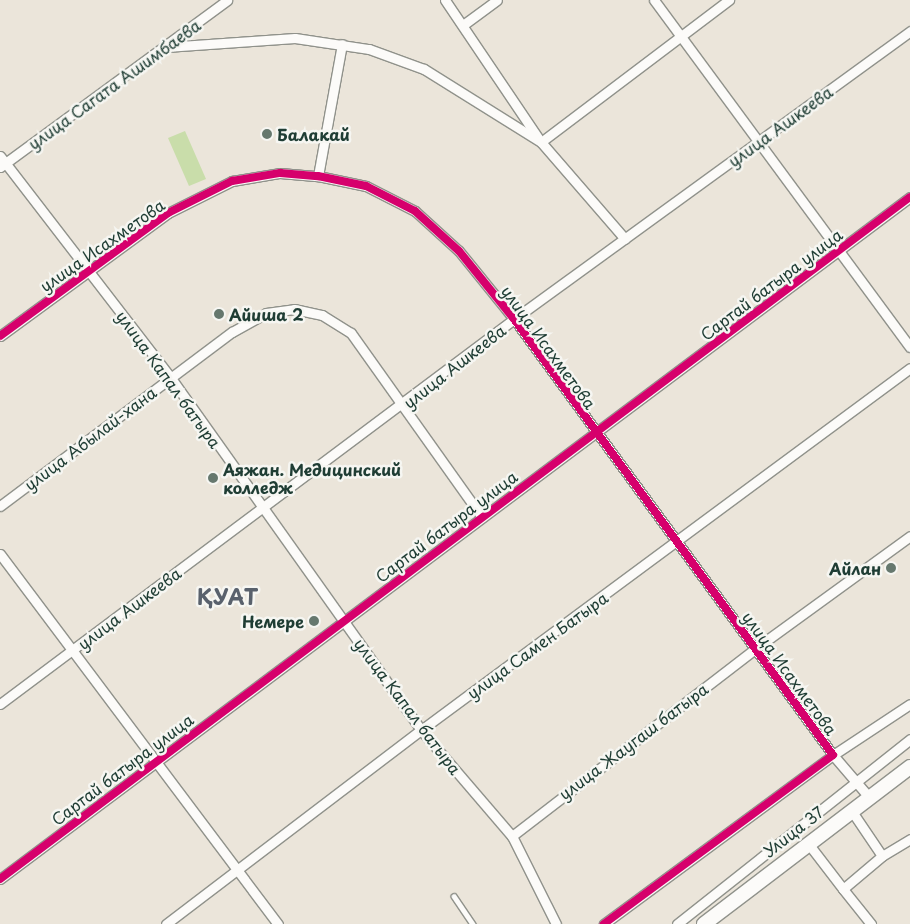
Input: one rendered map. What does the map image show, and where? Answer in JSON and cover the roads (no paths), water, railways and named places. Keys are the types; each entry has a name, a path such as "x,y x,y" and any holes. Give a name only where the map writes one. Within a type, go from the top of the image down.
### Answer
{"main road":[{"path":"704,924 807,842 910,767"}],"street":[{"name":"улица Сагата Ашимбаева","path":"2,162 166,47 227,0"},
{"path":"445,0 541,142 625,239"},
{"path":"463,25 497,0"},
{"path":"654,0 760,141 910,347"},
{"path":"541,142 729,0"},
{"name":"улица Ашкеева","path":"0,704 262,508 404,405 514,319 910,31"},
{"path":"166,47 296,38 369,48 424,69 541,142"},
{"path":"318,176 342,44"},
{"name":"улица Капал батыра","path":"2,162 88,269 171,378 421,730 512,836 556,924"},
{"name":"улица Исахметова","path":"0,336 88,269 168,213 232,181 280,173 318,176 366,186 415,212 459,251 514,319 594,432 756,648 833,755 604,924"},
{"name":"Сартай батыра улица","path":"0,879 343,620 910,197"},
{"name":"улица Абылай-хана","path":"0,506 232,332 266,313 294,309 322,315 351,333 482,517"},
{"name":"улица Самен Батыра","path":"166,924 421,730 910,368"},
{"path":"756,648 910,536"},
{"path":"0,554 278,924"},
{"name":"улица Жаугаш батыра","path":"512,836 756,648"},
{"path":"869,797 833,755 910,704"},
{"name":"Улица 37","path":"676,924 910,739"},
{"path":"851,810 882,856"},
{"path":"843,889 882,856 910,839"},
{"path":"807,842 871,924"}],"lane":[{"path":"454,896 473,924"}],"place":[{"name":"Балакай","path":"267,134"},
{"name":"Айиша 2","path":"219,314"},
{"name":"Аяжан. Медицинский колледж","path":"213,478"},
{"name":"Айлан","path":"891,568"},
{"name":"Немере","path":"314,621"}],"district":[{"name":"ҚУАТ","path":"228,596"}]}
